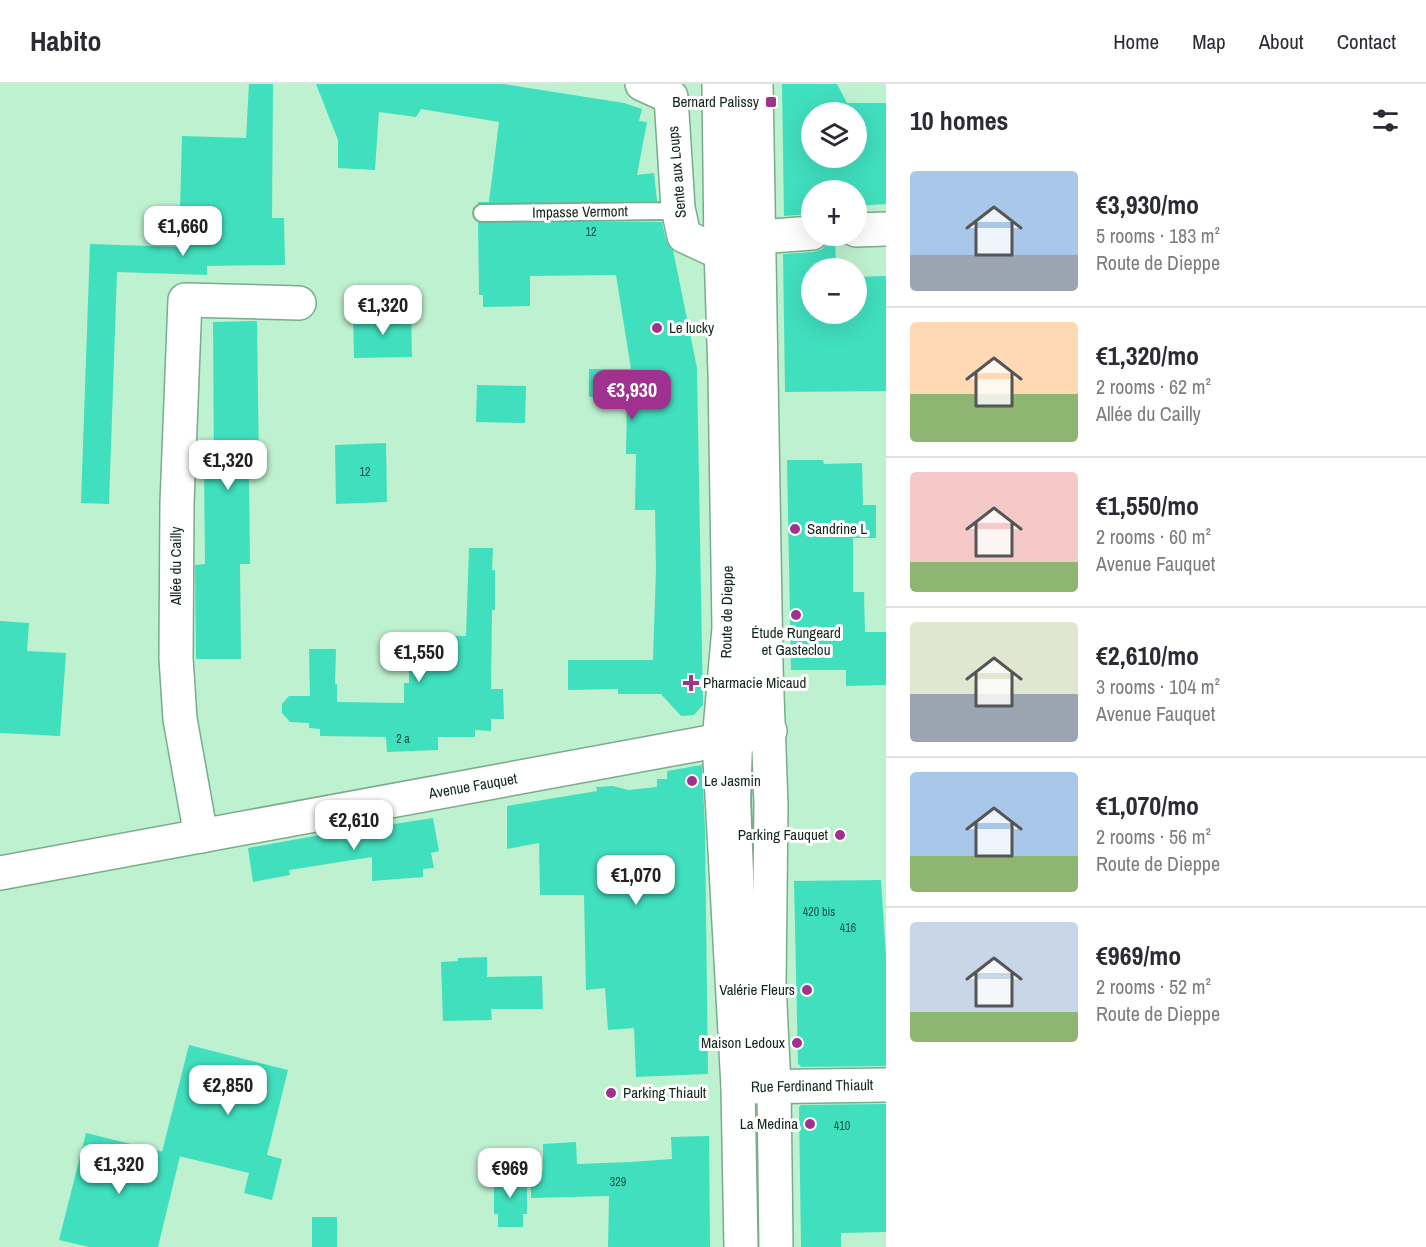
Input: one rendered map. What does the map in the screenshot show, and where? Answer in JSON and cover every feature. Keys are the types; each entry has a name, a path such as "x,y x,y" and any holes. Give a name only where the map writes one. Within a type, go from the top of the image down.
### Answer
{"main road":[{"name":"Sente aux Loups","path":"642,84 672,97 678,208 684,236 710,248 740,243"},
{"name":"Route de Dieppe","path":"719,84 740,243 761,315 766,667 744,736 755,1086 776,1247"},
{"name":"Route de Dieppe","path":"741,1247 755,1086 769,984 771,917 729,628 725,373 756,84"},
{"path":"867,230 886,229"},
{"path":"740,243 801,235"},
{"name":"Allée du Cailly","path":"201,836 180,719 176,658 177,503 185,300 299,303"},
{"name":"Avenue Fauquet","path":"0,873 744,736"},
{"name":"Rue Ferdinand Thiault","path":"755,1086 886,1085"}],"lane":[{"path":"737,84 740,243"},
{"name":"Impasse Vermont","path":"482,213 666,211 678,208"},
{"path":"755,1086 757,1247"}],"building":[{"path":"249,84 273,84 272,218 284,218 285,265 207,266 207,275 117,272 109,504 81,503 90,244 179,247 182,136 246,138"},
{"path":"316,84 503,84 624,103 642,109 639,121 647,122 637,175 654,173 657,201 478,204 478,202 489,202 499,122 421,109 416,117 379,112 375,170 338,168 338,140"},
{"path":"782,84 837,84 846,102 801,102 801,168 867,168 867,103 886,103 886,204 867,205 867,180 801,180 801,215 784,216"},
{"path":"478,222 662,222 666,240 673,250 697,368 703,705 694,715 681,716 661,694 618,694 618,689 568,690 568,660 653,660 655,510 635,510 636,454 626,454 627,396 589,397 589,369 631,369 616,275 530,276 530,306 483,307 483,295 479,295"},
{"path":"825,246 835,246 836,258 801,258 801,324 867,324 867,277 886,276 886,391 785,392 783,254 813,252"},
{"path":"411,313 412,357 354,358 353,314"},
{"path":"257,321 259,468 249,468 250,564 240,564 241,659 196,659 195,565 205,564 204,469 214,468 213,322"},
{"path":"477,385 526,386 525,423 476,422"},
{"path":"386,443 387,502 336,504 335,445"},
{"path":"787,460 823,460 824,464 862,463 863,505 876,505 876,538 853,538 853,592 864,592 865,632 886,632 886,685 846,686 846,670 791,670"},
{"path":"469,548 493,548 495,610 492,610 491,689 503,689 504,719 491,719 491,731 475,730 475,737 438,737 438,750 387,752 386,737 320,736 320,729 309,728 309,723 290,722 282,713 282,704 289,696 310,696 309,649 336,649 337,702 404,703 404,683 409,683 409,635 466,636"},
{"path":"0,621 29,623 27,651 66,653 60,736 0,733"},
{"path":"702,765 708,1074 636,1077 634,1028 608,1030 605,988 586,990 584,895 540,895 539,843 507,849 507,806 597,791 596,787 613,786 628,790 657,787 657,779 667,779 667,771"},
{"path":"433,818 439,851 431,853 434,868 423,869 423,877 372,881 372,857 289,870 290,875 253,882 248,848 375,825 375,827"},
{"path":"881,880 886,956 886,1066 802,1067 798,1064 794,881"},
{"path":"487,957 487,977 542,976 543,1009 491,1009 492,1020 443,1021 441,962 458,961 458,958"},
{"path":"189,1045 288,1070 267,1155 282,1159 272,1200 244,1193 249,1173 162,1152"},
{"path":"886,1104 886,1232 841,1233 841,1247 801,1247 799,1107 801,1105"},
{"path":"86,1133 180,1156 158,1247 89,1247 59,1240"},
{"path":"709,1136 710,1247 608,1247 609,1196 531,1198 531,1171 543,1171 543,1144 576,1142 577,1164 631,1162 672,1159 671,1137"},
{"path":"494,1174 527,1174 527,1214 523,1214 523,1227 498,1227 498,1214 494,1214"},
{"path":"312,1217 337,1217 337,1247 312,1247"}],"place":[{"name":"Bernard Palissy","path":"771,102"},
{"name":"Le lucky","path":"657,328"},
{"name":"Sandrine L","path":"795,529"},
{"name":"Étude Rungeard et Gasteclou","path":"796,615"},
{"name":"Pharmacie Micaud","path":"691,683"},
{"name":"Le Jasmin","path":"692,781"},
{"name":"Parking Fauquet","path":"840,835"},
{"name":"Valérie Fleurs","path":"807,990"},
{"name":"Maison Ledoux","path":"797,1043"},
{"name":"Parking Thiault","path":"611,1093"},
{"name":"La Medina","path":"810,1124"}]}
